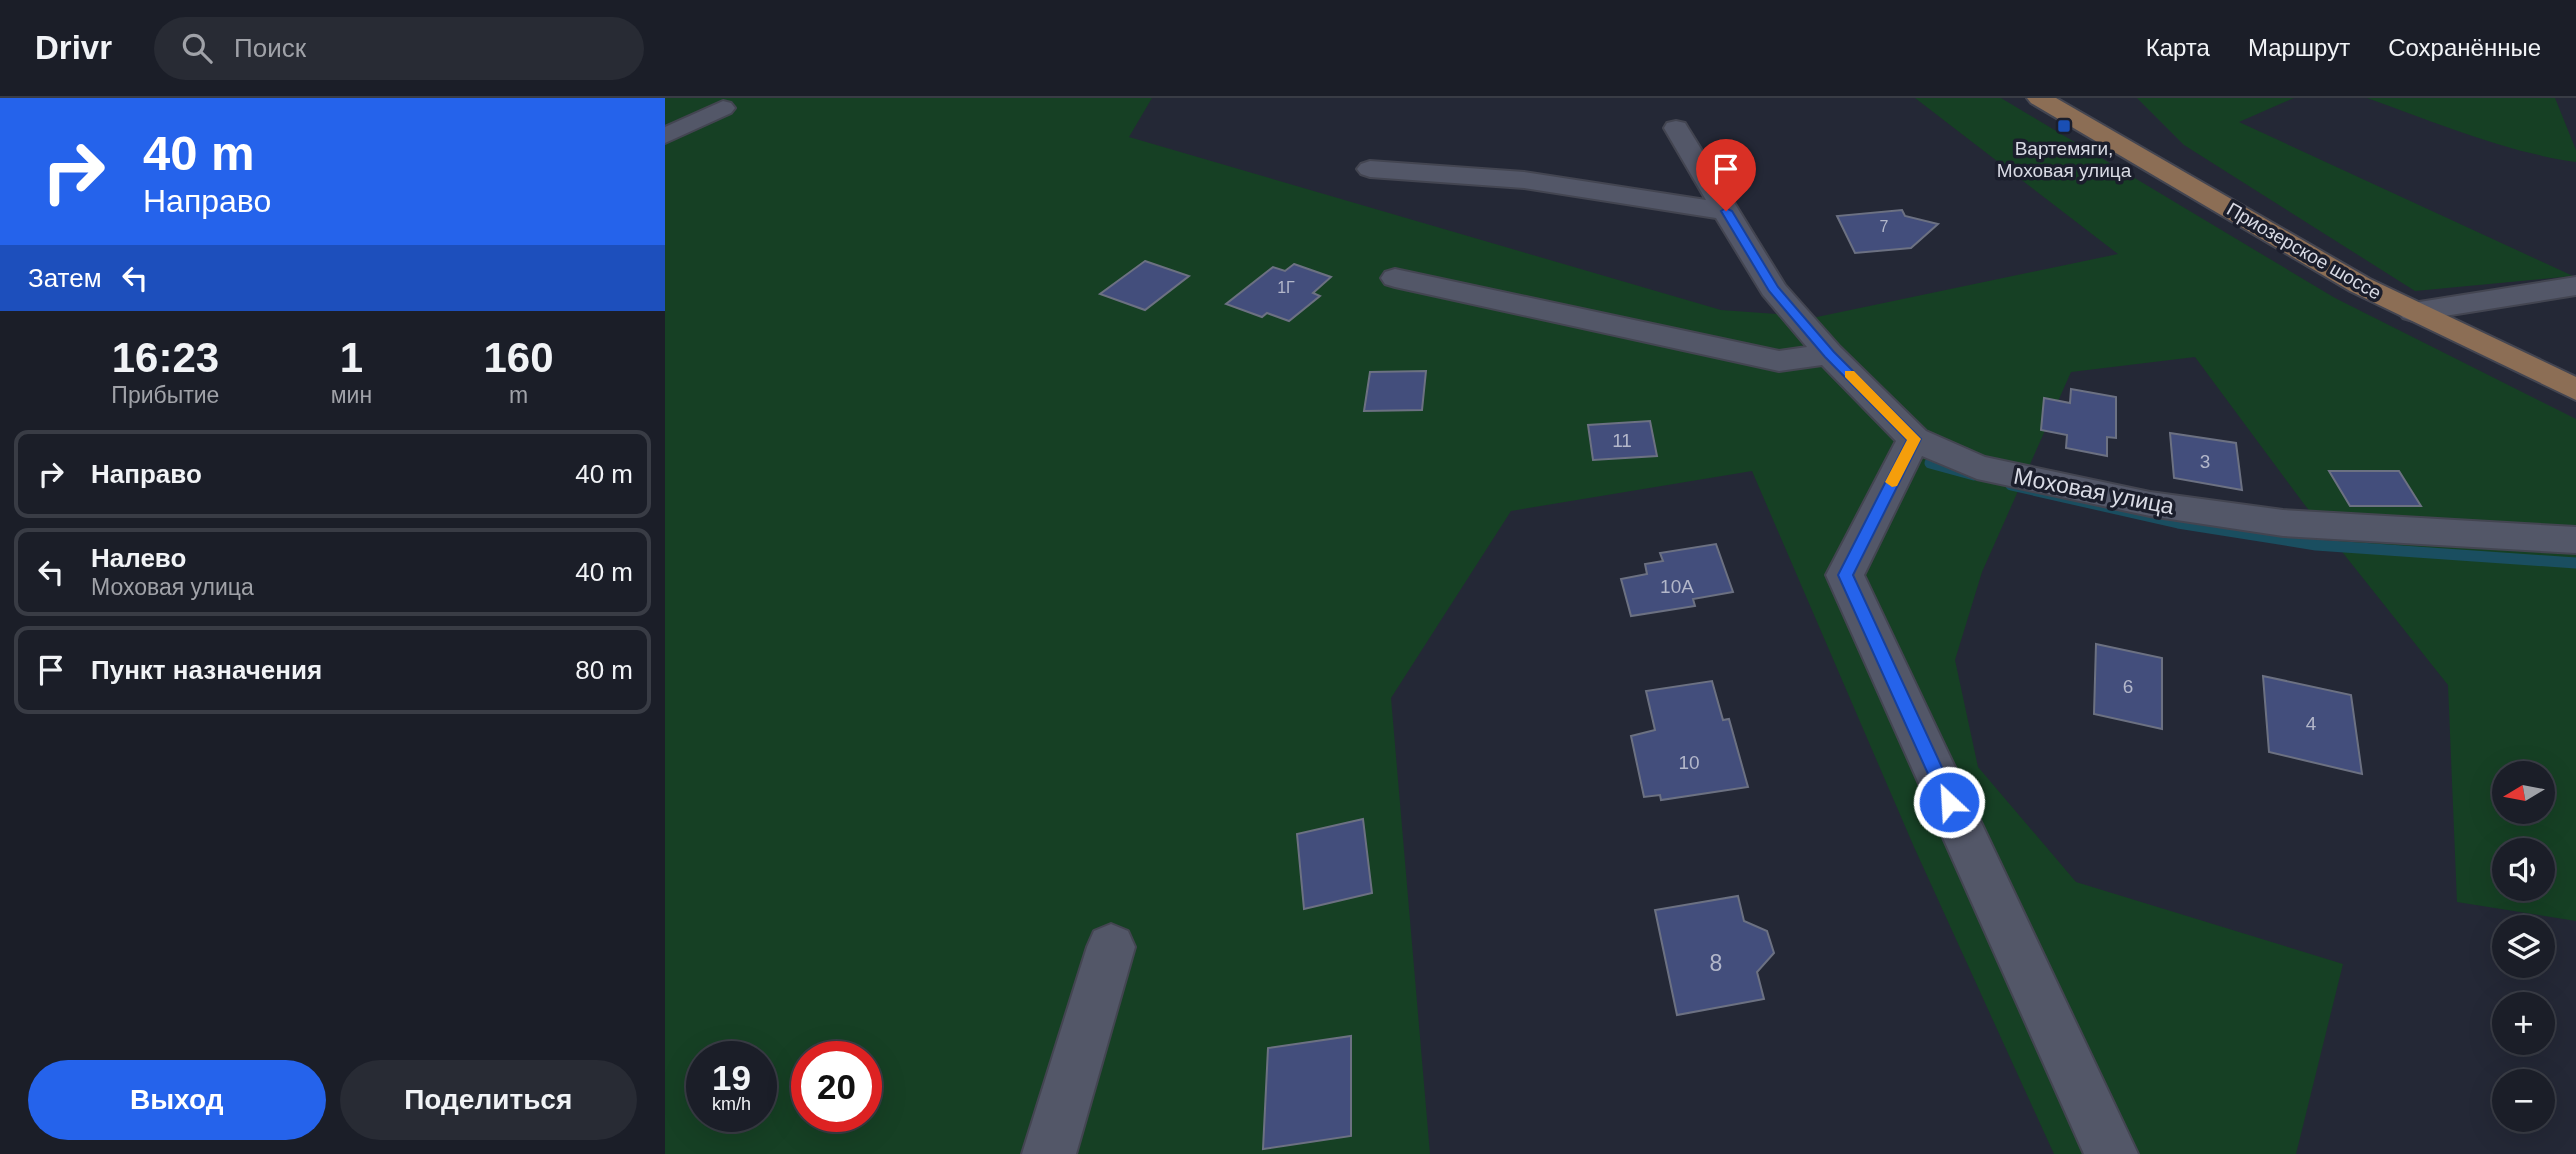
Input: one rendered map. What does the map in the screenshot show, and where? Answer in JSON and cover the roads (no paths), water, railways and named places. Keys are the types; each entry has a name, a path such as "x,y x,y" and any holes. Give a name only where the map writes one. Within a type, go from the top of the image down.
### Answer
{"main road":[{"name":"Приозерское шоссе","path":"2039,98 2348,278 2576,390"}],"street":[{"path":"665,136 723,108"},
{"name":"Моховая улица","path":"1676,128 1773,289 1829,354 1914,439 1977,467 2150,504 2283,523 2576,540"},
{"path":"1370,169 1524,180 1726,211"},
{"path":"1395,278 1779,361 1829,354"},
{"path":"2413,312 2576,286"},
{"path":"1914,439 1845,575 2111,1154"},
{"path":"1049,1154 1111,947"}],"waterway":[{"path":"1930,463 1974,475"},
{"path":"2011,485 2178,523 2316,545 2576,563"}],"place":[{"name":"Вартемяги, Моховая улица","path":"2064,126"}]}
